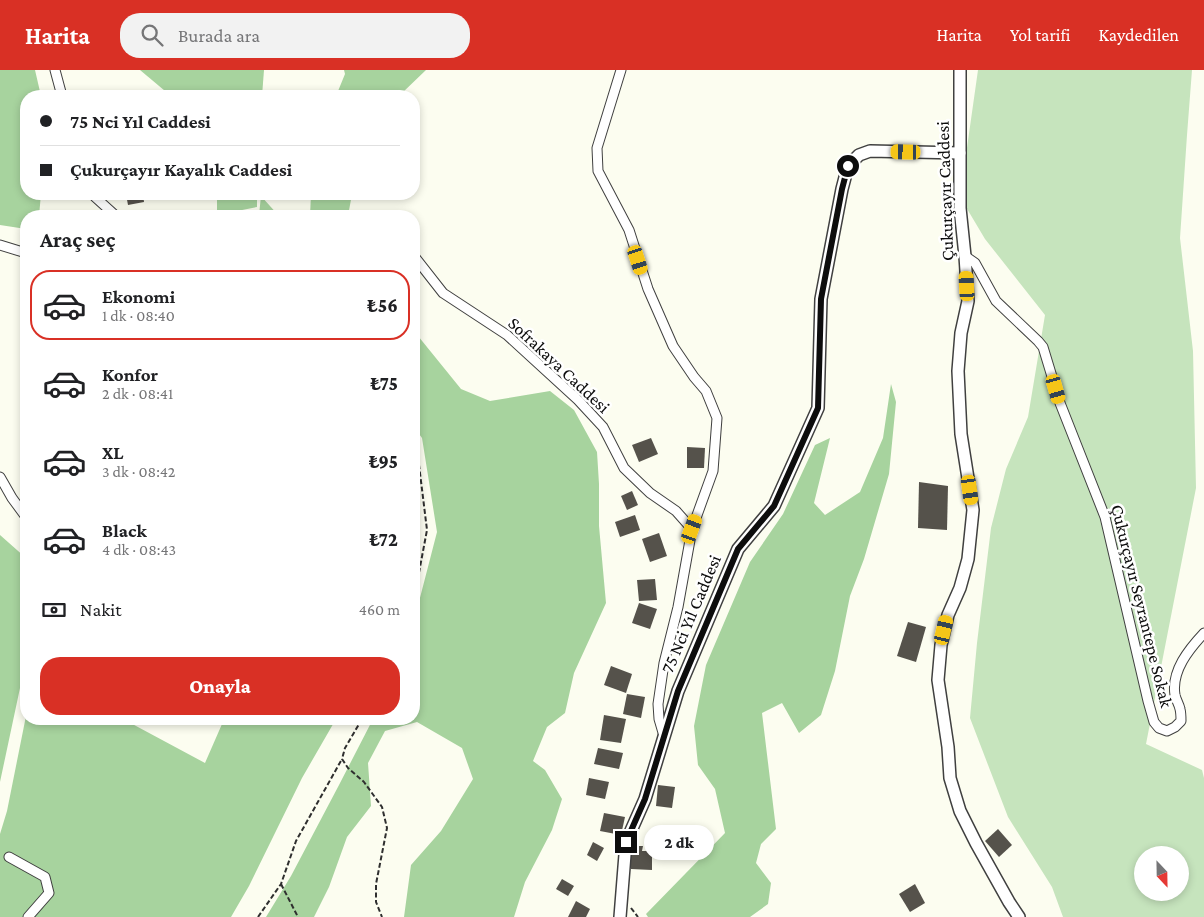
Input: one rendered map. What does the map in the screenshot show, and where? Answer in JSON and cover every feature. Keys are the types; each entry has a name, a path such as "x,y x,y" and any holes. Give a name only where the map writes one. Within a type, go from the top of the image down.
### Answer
{"street":[{"path":"55,70 60,90"},
{"path":"621,70 598,148 598,171 629,230 648,290 673,346 706,391 717,418 713,471 692,529 678,607 664,662 658,704 659,719 664,736"},
{"name":"Çukurçayır Caddesi","path":"960,70 960,208 968,301 961,333 958,371 961,434 973,510 968,559 960,588 948,615 941,645 938,680 948,747 950,778 960,811 1008,902 1019,917"},
{"name":"75 Nci Yıl Caddesi","path":"620,917 626,842 645,799 678,691 738,549 774,506 818,408 821,299 848,166 859,155 870,151 960,153"},
{"path":"98,200 109,210"},
{"path":"0,245 20,251"},
{"name":"Çukurçayır Seyrantepe Sokak","path":"965,256 975,263 996,301 1043,347 1060,403 1105,517 1148,701 1154,722 1159,728 1166,731 1175,727 1181,721 1181,710 1175,695 1178,667 1204,633"},
{"name":"Sofrakaya Caddesi","path":"420,264 443,293 507,335 578,400 603,428 624,468 650,493 676,511 692,529"},
{"path":"0,477 20,509"},
{"path":"9,857 45,877 49,893 28,917"}],"path":[{"path":"420,473 427,530 420,567"},
{"path":"258,917 281,884 296,840 342,759 345,748 358,725"},
{"path":"342,759 348,768 364,782 382,806 386,828 376,884 376,902 382,917"},
{"path":"281,884 298,917"}],"green space":[{"path":"0,70 35,70 40,90 20,90 20,200 40,200 40,210 20,210 20,228 0,225"},
{"path":"140,70 264,70 262,90 164,90"},
{"path":"344,70 426,70 405,90 338,90 345,74"},
{"path":"978,70 1192,70 1180,238 1193,351 1196,488 1146,744 1202,770 1204,778 1204,917 1063,917 1052,887 1008,817 970,718 991,528 1006,469 1028,417 1045,315 985,239 960,197"},
{"path":"217,200 257,200 257,207 242,210 217,210"},
{"path":"261,200 265,200 274,210 260,210"},
{"path":"311,200 351,200 349,210 310,210"},
{"path":"420,338 461,389 490,401 550,391 574,410 597,452 599,526 606,603 574,673 565,713 547,727 533,761 545,770 562,799 552,830 525,882 514,917 404,917 411,865 441,831 473,779 462,748 420,724 420,598 437,532 420,435"},
{"path":"891,384 896,402 889,474 864,559 850,596 835,671 821,715 799,733 782,703 762,713 776,829 761,844 756,863 771,883 768,904 750,917 648,917 646,914 725,833 715,789 698,765 694,726 706,665 750,562 783,514 815,445 830,438 814,503 825,515 860,492 883,438"},
{"path":"0,535 20,553 20,688 0,782"},
{"path":"24,725 134,725 205,763 222,725 333,725 302,778 249,886 231,917 0,917 0,834 7,811"},
{"path":"370,725 406,725 385,731 368,763 371,806 347,837 329,887 314,917 266,917 291,876"}],"building":[{"path":"127,200 144,200 144,202 128,205"},
{"path":"651,438 658,454 639,462 632,445"},
{"path":"687,447 705,448 704,468 687,468"},
{"path":"919,482 948,486 947,530 918,528"},
{"path":"632,491 638,505 627,510 621,496"},
{"path":"635,515 640,530 620,537 615,522"},
{"path":"659,533 667,556 650,562 642,539"},
{"path":"655,579 657,600 639,601 637,580"},
{"path":"639,603 657,609 650,629 632,623"},
{"path":"908,622 926,627 916,662 897,656"},
{"path":"611,666 632,674 626,693 604,685"},
{"path":"627,694 645,697 641,718 623,714"},
{"path":"604,715 626,719 621,743 600,740"},
{"path":"598,748 623,753 619,769 594,764"},
{"path":"589,778 609,782 605,799 586,795"},
{"path":"658,785 675,787 672,808 656,806"},
{"path":"604,813 625,817 621,835 600,831"},
{"path":"998,829 1012,845 999,857 985,841"},
{"path":"593,842 604,848 597,861 587,855"},
{"path":"631,846 643,846 642,851 652,851 652,870 631,869"},
{"path":"562,879 574,886 568,896 556,889"},
{"path":"915,884 925,903 910,912 899,894"},
{"path":"576,901 590,909 586,917 568,917"}],"route":[{"path":"626,842 645,799 678,691 738,549 774,506 818,408 821,299 848,166"}]}
